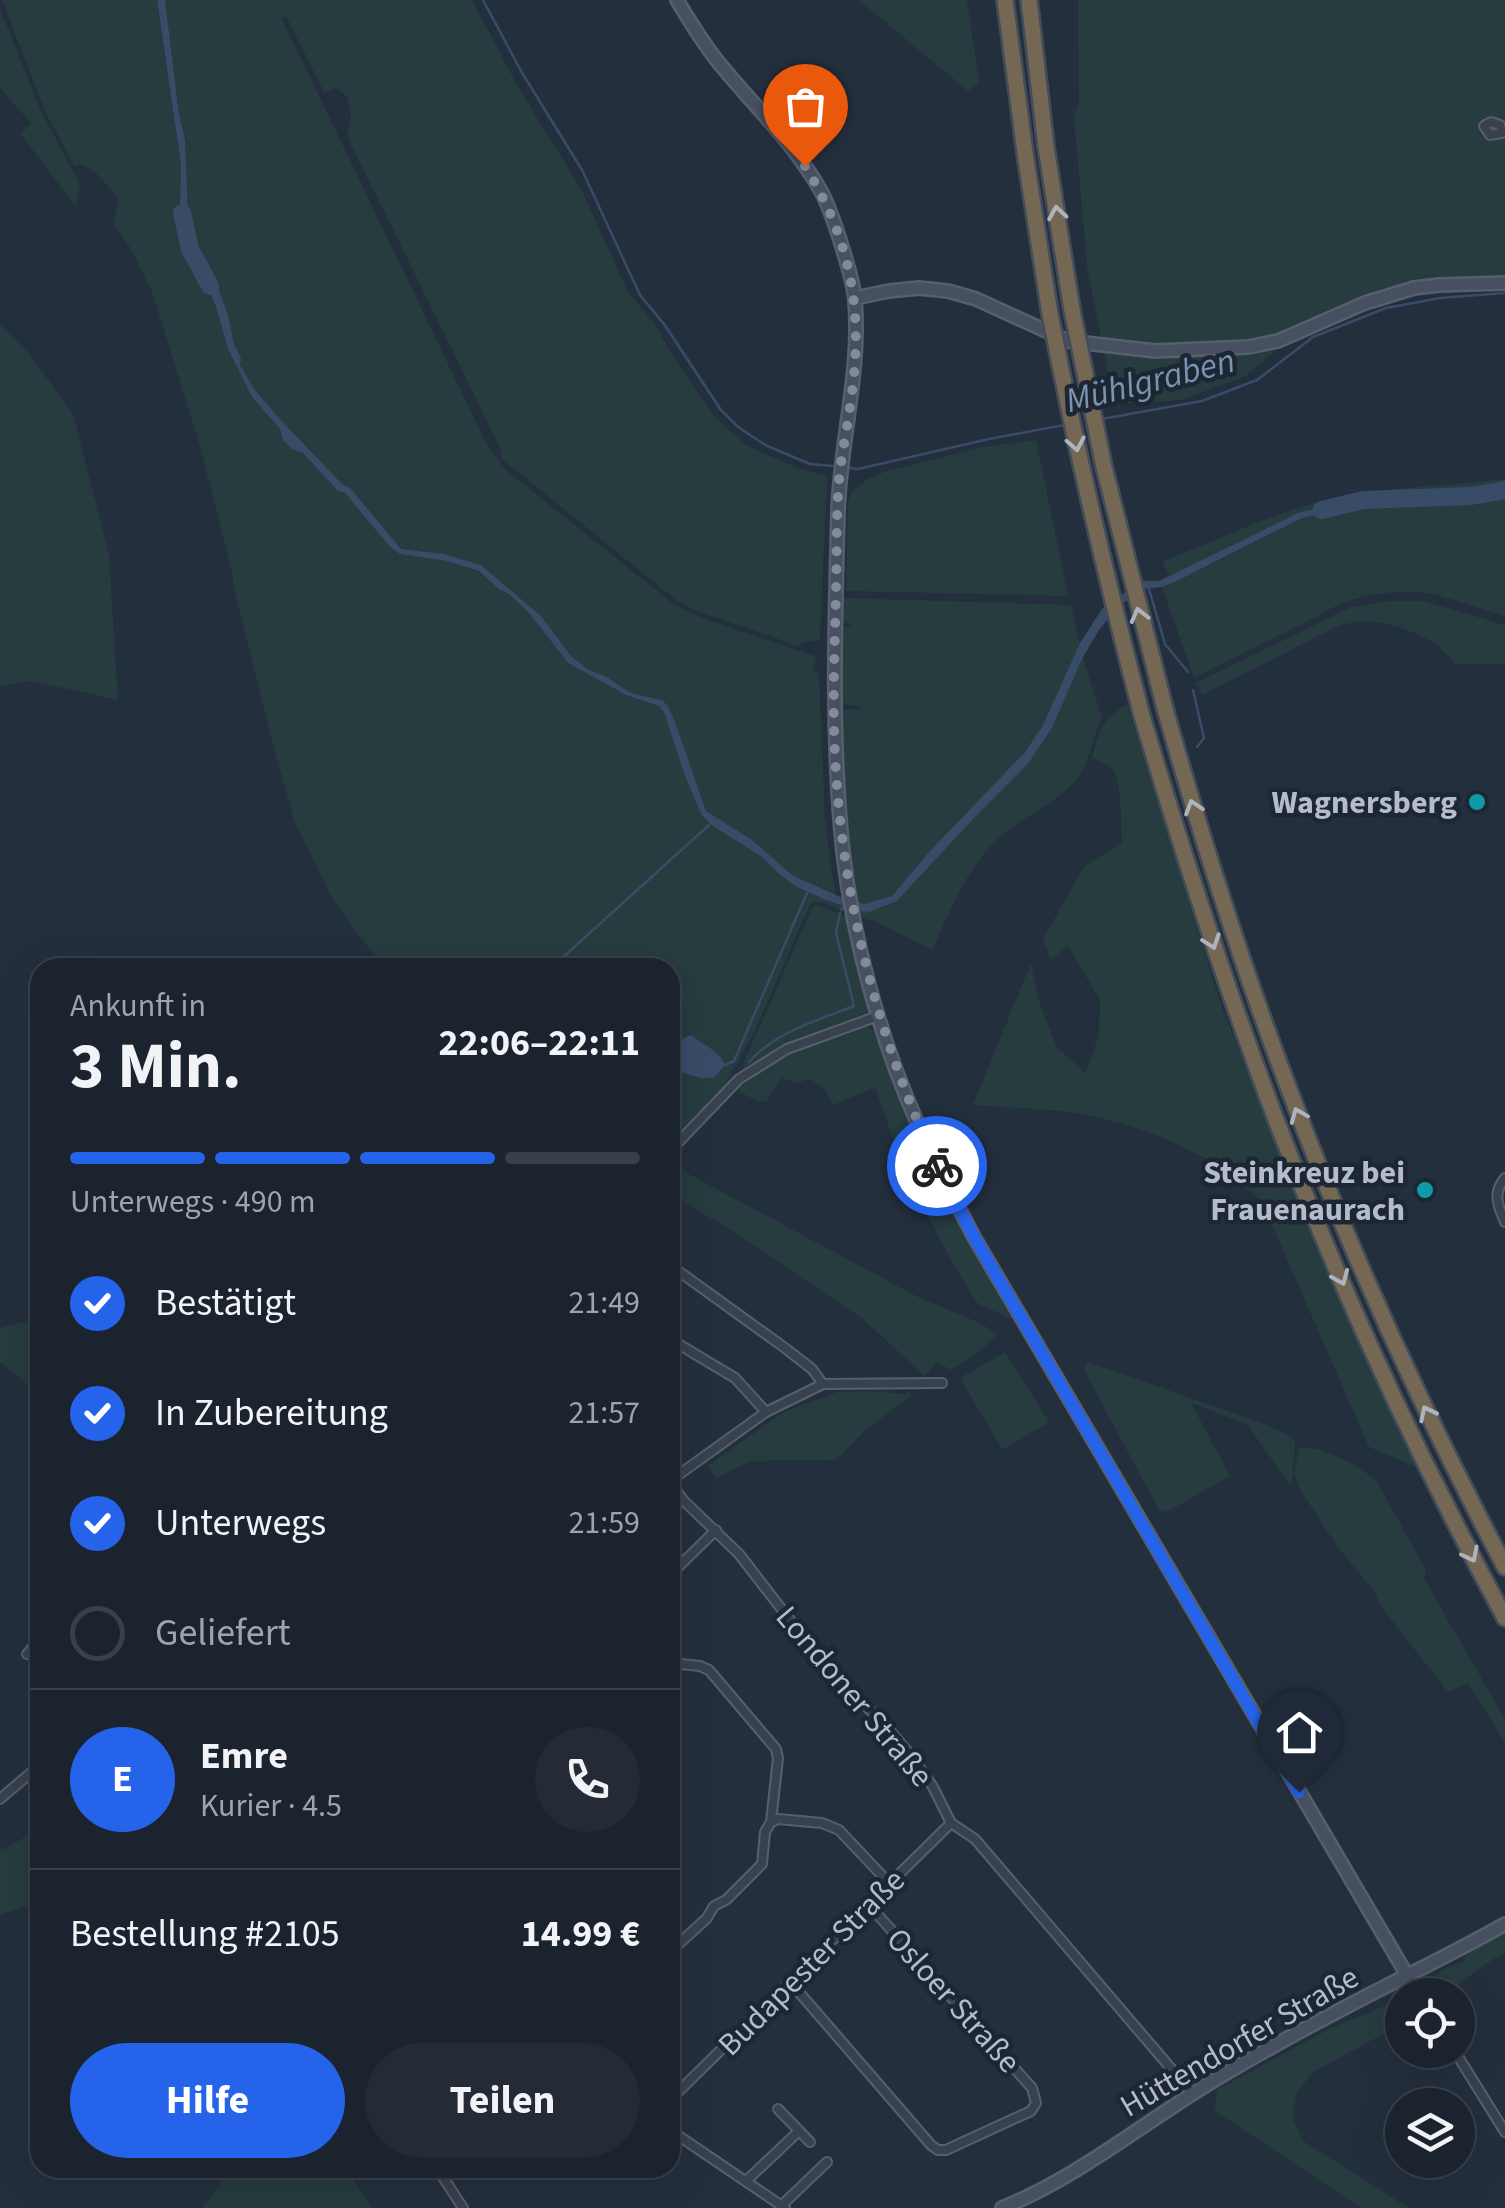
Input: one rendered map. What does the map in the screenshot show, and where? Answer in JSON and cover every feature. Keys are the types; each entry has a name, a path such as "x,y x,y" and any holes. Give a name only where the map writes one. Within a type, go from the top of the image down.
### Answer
{"highway":[{"path":"1002,0 1050,314 1092,518 1142,716 1202,912 1275,1119 1326,1242 1387,1382 1505,1618"},
{"path":"1029,0 1046,147 1072,310 1108,486 1164,709 1196,817 1252,988 1307,1136 1400,1356 1505,1567"}],"street":[{"path":"677,0 717,60 778,130 820,191 840,239 855,298 852,396 839,483 835,754 843,856 856,928 878,1016 908,1101 974,1237 1409,1978"},
{"path":"855,298 918,288 948,291 1068,341 1155,352 1248,347 1278,341 1365,302 1414,288 1505,283"},
{"path":"680,1141 739,1079 788,1049 878,1016"},
{"path":"1505,1178 1496,1198 1505,1222"},
{"path":"680,1272 786,1348 822,1384"},
{"path":"680,1345 735,1378 766,1412"},
{"path":"680,1475 766,1412 822,1384 942,1383"},
{"name":"Londoner Straße","path":"680,1496 764,1582 824,1664 913,1758 951,1823 975,1839 1192,2093"},
{"path":"680,1565 716,1530"},
{"path":"27,1654 30,1651"},
{"path":"680,1664 708,1670 776,1750 778,1758 771,1822 764,1832 764,1858 680,1943"},
{"path":"0,1799 30,1774"},
{"path":"771,1822 778,1819 831,1825 890,1884"},
{"name":"Budapester Straße","path":"680,2090 951,1823"},
{"name":"Osloer Straße","path":"791,1983 938,2150 1027,2114 1034,2107 1036,2097 1032,2088 869,1904"},
{"name":"Hüttendorfer Straße","path":"1002,2208 1083,2168 1192,2093 1290,2035 1505,1924"},
{"path":"1465,2068 1505,2132"},
{"path":"778,2109 810,2142"},
{"path":"746,2181 799,2131"},
{"path":"680,2137 783,2207 827,2162"},
{"path":"442,2178 462,2208"}],"green space":[{"path":"2,0 157,0 181,164 180,212 228,349 252,397 280,429 283,440 303,453 338,491 345,493 390,547 400,554 447,561 479,571 530,614 568,663 626,695 659,706 701,814 710,824 762,857 779,874 846,907 848,913 812,902 753,1035 718,1096 680,1134 680,1072 714,1078 725,1065 707,1046 680,1043 680,958 378,958 331,896 295,823 198,439 152,292 113,223 119,198 97,174 81,164 74,166 45,111"},
{"path":"165,0 472,0 517,85 582,191 628,292 654,323 715,417 746,445 795,467 827,476 820,640 799,646 677,601 502,459 500,447 347,136 351,120 348,97 336,88 324,92 286,16 282,19 475,420 490,450 506,470 676,606 817,657 813,668 819,672 825,821 835,894 792,875 706,811 668,706 652,697 631,693 589,670 571,656 541,616 481,565 444,554 401,549 351,489 254,389 240,365 228,315 196,246 188,214 185,140"},
{"path":"859,0 967,0 979,82 968,91"},
{"path":"1078,0 1505,0 1505,277 1427,280 1381,293 1306,324 1246,376 1182,400 1114,404 1087,266 1074,116 1079,102"},
{"path":"0,9 41,111 77,179 80,187 76,207 21,134 31,123 0,88"},
{"path":"0,324 27,351 73,414 109,555 118,700 32,681 0,686"},
{"path":"1036,440 1068,596 846,591 848,500 868,479 978,448"},
{"path":"1505,479 1505,616 1424,593 1363,597 1335,606 1194,678 1162,587 1302,518 1342,509 1298,513 1169,576 1163,561 1322,501"},
{"path":"844,598 1071,605 1080,643 1042,727 1024,753 892,896 866,904 857,902 844,813 839,713 860,706 841,704 838,700 840,629 851,624 840,619"},
{"path":"1423,601 1505,625 1505,664 1454,664 1427,639 1387,624 1362,621 1338,626 1202,695 1195,683 1352,607"},
{"path":"1083,657 1102,718 1080,774 1051,802 1007,831 983,856 963,884 934,947 859,917 858,911 869,912 897,901 1027,765 1052,728"},
{"path":"1127,704 1222,1008 1316,1238 1421,1469 1369,1447 1262,1202 1244,1185 1202,1157 1131,1126 1068,1112 973,1105 1031,963 1039,1001 1057,1048 1086,1073 1099,1034 1100,1000 1068,946 1051,960 1043,939 1084,867 1122,842 1116,777 1109,766 1092,758 1103,726"},
{"path":"816,905 848,917 869,1002 867,1013 860,1019 785,1044 745,1069 744,1062"},
{"path":"866,1026 879,1034 933,1171 1015,1320 978,1304 954,1265 920,1202 875,1087 833,1105 824,1088 810,1079 795,1083 782,1078 766,1101 740,1092 739,1087 783,1057"},
{"path":"680,1169 997,1335 951,1370 937,1362 925,1376 863,1319 680,1200"},
{"path":"30,1320 30,1387 0,1362 0,1328"},
{"path":"1005,1352 1049,1422 1003,1450 960,1378"},
{"path":"1088,1362 1287,1434 1295,1442 1292,1482 1289,1484 1247,1424 1191,1403 1230,1476 1167,1512 1159,1510 1084,1370"},
{"path":"837,1392 910,1392 911,1396 864,1431 836,1460 751,1461 716,1478 708,1466 782,1413"},
{"path":"1300,1447 1341,1458 1377,1482 1426,1570 1424,1579 1505,1719 1505,1742 1468,1683 1448,1692 1339,1549 1299,1488 1294,1472"},
{"path":"30,1834 30,1905 0,1915 0,1847 3,1850"},
{"path":"1505,1930 1505,1952 1467,1978 1436,1978 1466,1960 1465,1956"},
{"path":"1385,2006 1385,2033 1313,2072 1296,2094 1293,2118 1303,2141 1409,2208 1361,2208 1215,2111 1217,2090 1329,2029"},
{"path":"225,2178 352,2178 372,2208 202,2208"}],"water":[{"path":"157,0 165,0 185,140 188,214 196,246 228,315 240,365 254,389 351,489 401,549 444,554 481,565 541,616 571,656 589,670 631,693 662,700 675,722 706,811 752,840 792,875 845,899 865,904 892,896 1024,753 1042,727 1080,643 1102,609 1141,581 1159,581 1298,513 1341,502 1343,509 1302,518 1179,580 1142,589 1117,608 1099,630 1052,728 1027,765 897,901 869,912 826,900 797,887 701,814 659,706 626,695 568,663 530,614 479,571 447,561 400,554 390,547 345,493 338,491 303,453 283,440 280,429 252,397 228,349 180,211 181,164"},
{"path":"691,1035 714,1051 725,1065 714,1078 680,1072 681,1040"}],"waterway":[{"name":"Mühlgraben","path":"483,0 582,170 640,295 721,410 765,445 810,464 832,466"},
{"path":"182,213 190,249 210,286"},
{"name":"Mühlgraben","path":"1102,419 1202,401 1257,380 1313,337 1386,308 1440,298 1505,293"},
{"name":"Mühlgraben","path":"850,468 1064,425"},
{"path":"1322,510 1363,500 1471,496 1505,490"},
{"path":"1149,589 1165,644 1188,672"},
{"path":"1193,690 1204,738 1197,747"},
{"path":"562,958 709,825"},
{"path":"725,1065 734,1061 807,893"},
{"path":"841,910 844,906"},
{"path":"749,1062 784,1035 854,1006 836,933 840,913"}],"way so far":[{"path":"805,166 831,212 855,298 852,396 839,483 836,596 835,754 843,856 878,1016 915,1119 937,1166"}],"place":[{"name":"Wagnersberg","path":"1477,802"},
{"name":"Steinkreuz bei Frauenaurach","path":"1425,1190"}],"route":[{"path":"937,1166 974,1237 1299,1792"}]}
